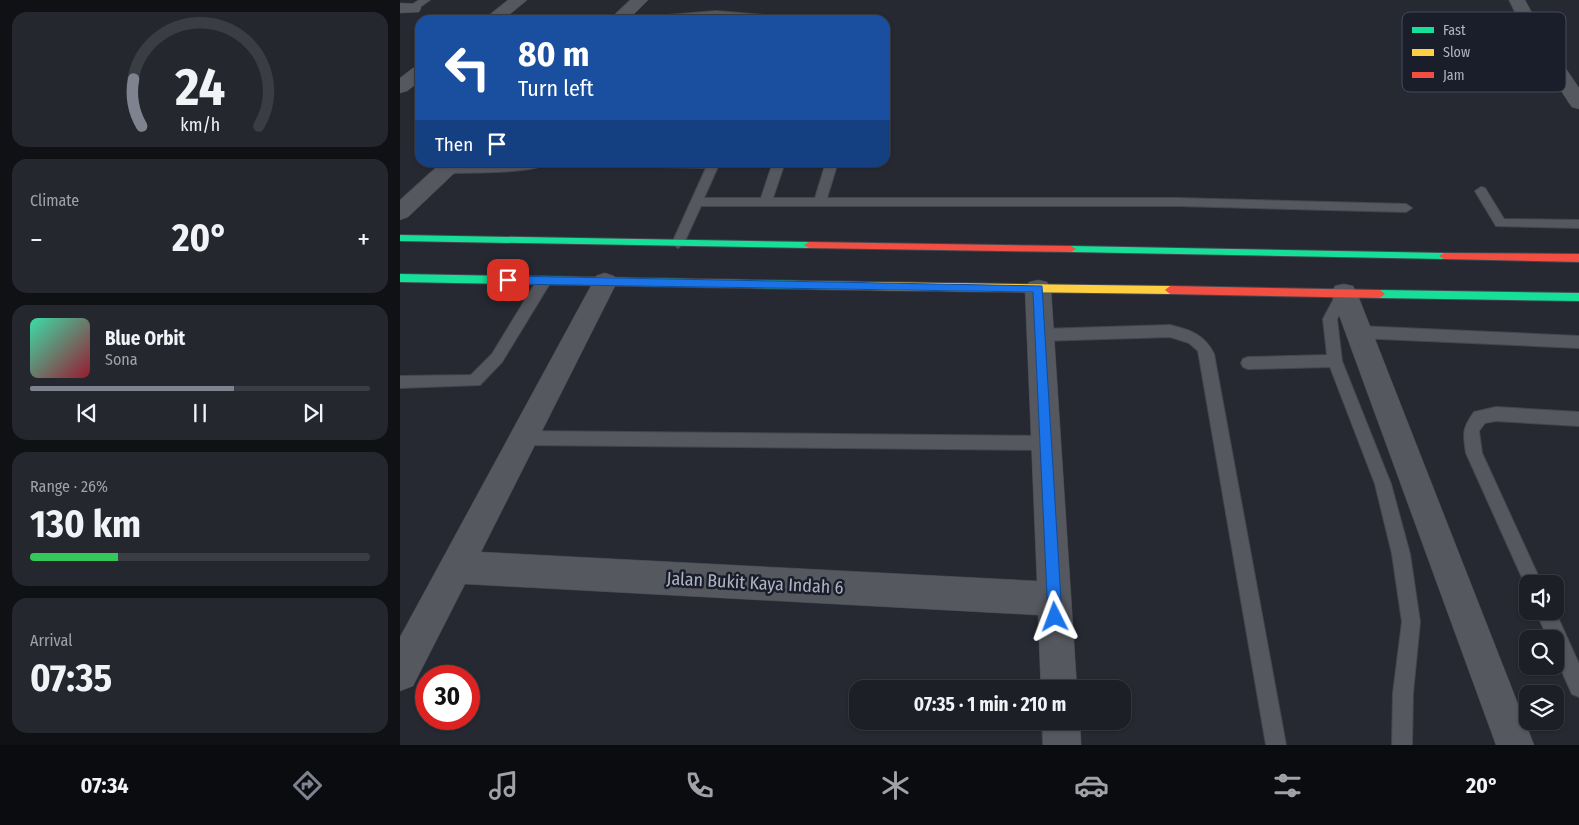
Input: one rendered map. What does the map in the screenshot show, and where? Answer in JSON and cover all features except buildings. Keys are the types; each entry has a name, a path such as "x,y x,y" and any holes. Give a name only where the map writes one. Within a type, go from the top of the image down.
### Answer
{"main road":[{"path":"400,238 1188,256 1579,258"},
{"path":"400,278 1038,289 1192,286 1344,293 1579,297"}],"street":[{"path":"499,15 519,0"},
{"path":"624,15 640,0"},
{"path":"1516,0 1522,12"},
{"path":"400,87 415,76"},
{"path":"1572,84 1579,103"},
{"path":"400,212 451,167"},
{"path":"403,660 455,567 605,282"},
{"path":"1038,289 1058,680"},
{"path":"1344,293 1515,745"},
{"name":"Jalan Bukit Kaya Indah 6","path":"455,567 1054,599"},
{"path":"1061,730 1062,745"}],"lane":[{"path":"674,15 732,15"},
{"path":"678,243 712,167"},
{"path":"766,202 777,167"},
{"path":"820,202 830,167"},
{"path":"1480,191 1500,223 1579,224"},
{"path":"696,202 1178,202 1406,208"},
{"path":"400,382 475,381 497,358 544,281"},
{"path":"1344,293 1330,319 1335,362 1383,484 1401,554 1411,622 1404,693 1402,745"},
{"path":"1040,335 1170,332 1185,334 1209,354 1210,372 1276,745"},
{"path":"1358,332 1579,342"},
{"path":"1248,363 1335,362"},
{"path":"1528,575 1474,453 1471,430 1480,417 1496,414 1579,419"},
{"path":"523,438 1046,442"},
{"path":"1549,620 1579,687"}],"traffic: fast":[{"path":"400,238 809,245"},
{"path":"1071,249 1444,256"},
{"path":"400,278 867,286"},
{"path":"1380,294 1579,297"}],"traffic: slow":[{"path":"867,286 1170,290"}],"traffic: jam":[{"path":"809,245 1071,249"},
{"path":"1444,256 1579,258"},
{"path":"1170,290 1380,294"}],"route":[{"path":"508,280 1038,289 1055,617"}]}
